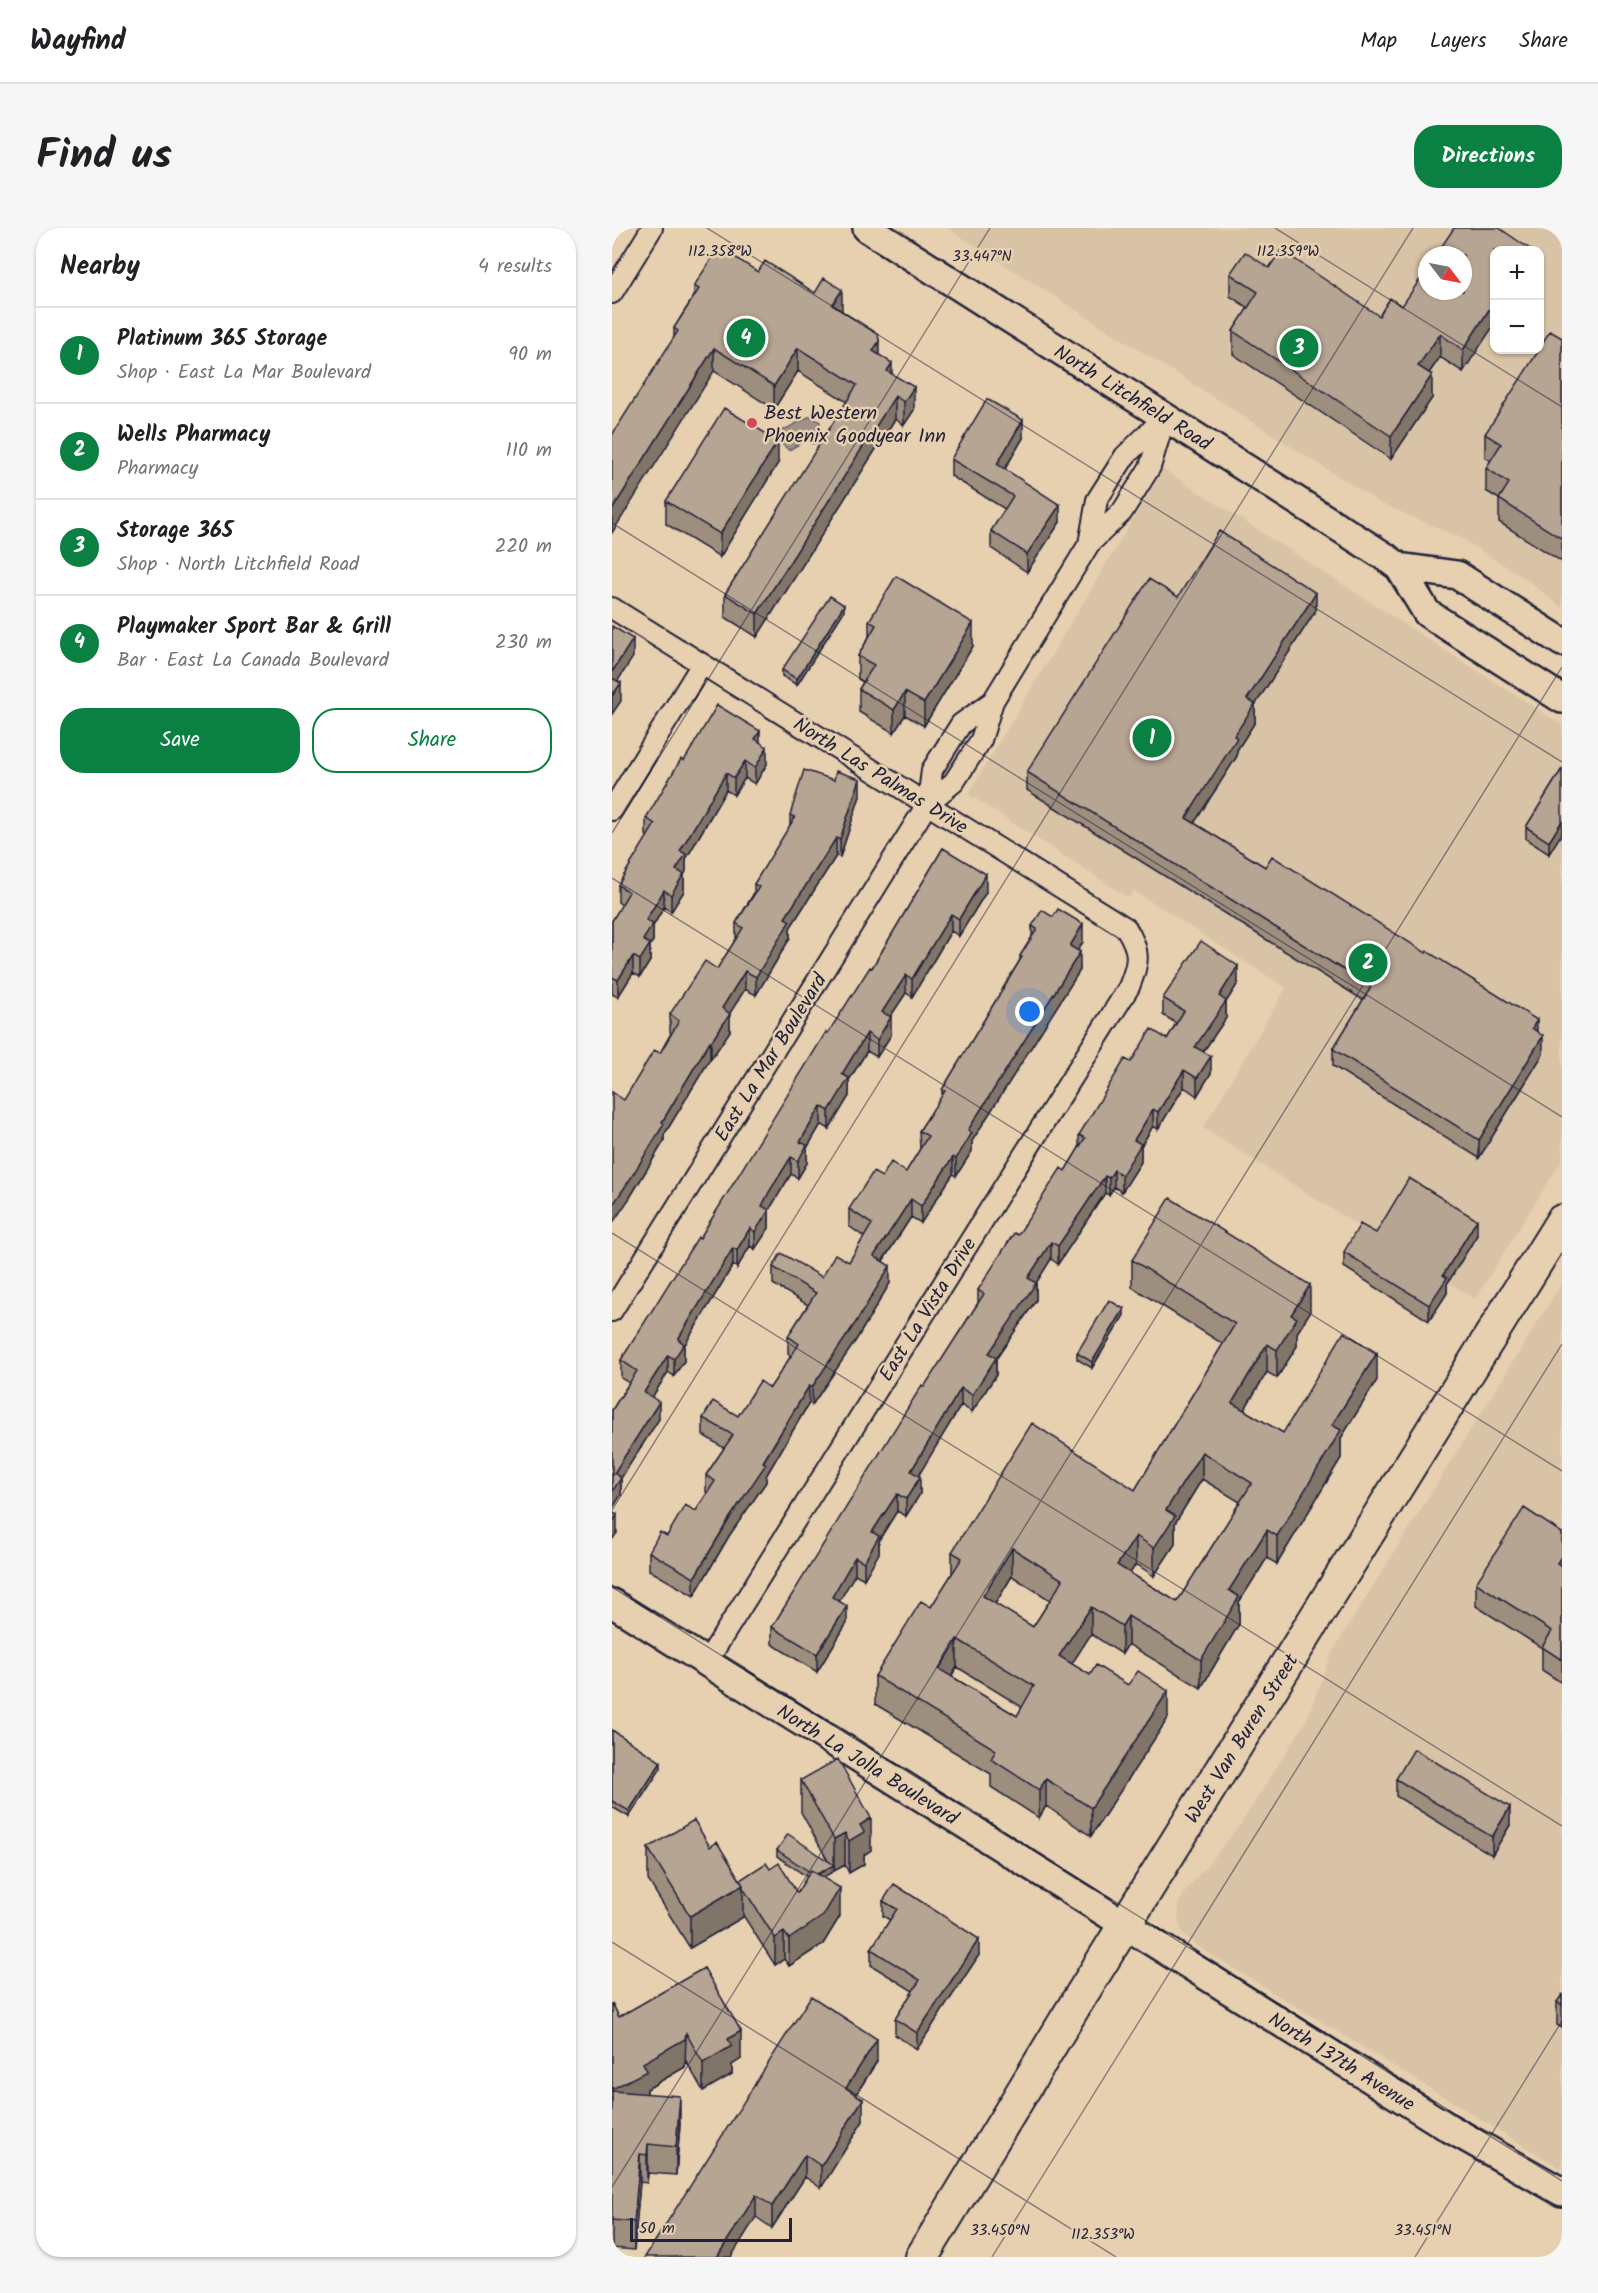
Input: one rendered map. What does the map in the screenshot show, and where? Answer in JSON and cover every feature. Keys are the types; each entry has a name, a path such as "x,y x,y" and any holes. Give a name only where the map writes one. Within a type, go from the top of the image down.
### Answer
{"main road":[{"name":"West Van Buren Street","path":"922,2257 1562,1221"}],"street":[{"path":"612,292 652,228"},
{"name":"North Litchfield Road","path":"867,228 1399,567 1457,575 1562,642"},
{"name":"East La Mar Boulevard","path":"1089,544 1097,500 1125,456 1165,417"},
{"name":"East La Mar Boulevard","path":"612,1311 928,803 954,782 981,740 993,700 1089,544 1122,512 1150,467 1165,417"},
{"name":"North Litchfield Road","path":"1399,567 1427,613 1562,699"},
{"name":"North Las Palmas Drive","path":"612,608 1126,928 1138,952"},
{"path":"612,810 702,664"},
{"name":"East La Vista Drive","path":"706,1663 1129,987 1136,968 1138,952"},
{"name":"North La Jolla Boulevard","path":"612,1603 1125,1925"},
{"name":"North 137th Avenue","path":"1125,1925 1449,2128 1562,2192"}],"shaded area":[{"path":"947,228 1562,228 1562,608 1526,579 1459,537 1380,503"},
{"path":"810,416 820,422 819,442 813,444 806,440 789,450 778,441 780,432"},
{"path":"1163,469 1562,725 1562,1160 1475,1299 1203,1128 1286,988 1134,891 1129,898 968,794"},
{"path":"1562,1283 1562,2169 1199,1947 1182,1933 1178,1921 1179,1902 1185,1892 1240,1825 1306,1721 1332,1652"}],"building":[{"path":"1454,228 1499,228 1526,246 1490,246 1490,308 1463,350 1440,334 1418,366 1432,375 1391,436 1233,331 1258,292 1230,274 1245,252 1269,268 1281,250 1379,316 1390,298 1402,306 1418,282 1418,300 1472,300 1472,246 1442,246"},
{"path":"719,247 758,272 765,261 815,293 824,278 842,290 832,305 878,334 879,341 873,351 892,363 887,371 914,387 904,402 895,396 757,614 725,594 857,385 798,348 774,386 714,348 612,510 612,435 678,331 674,328 699,289 694,286"},
{"path":"1550,331 1562,338 1562,539 1499,499 1509,483 1486,468 1501,444 1485,434 1536,354 1544,354 1544,340"},
{"path":"987,399 1023,420 997,464 1060,505 1027,554 991,531 1013,496 951,459"},
{"path":"724,408 778,441 720,534 666,501"},
{"path":"1219,531 1316,593 1247,699 1255,704 1234,736 1237,738 1186,818 1265,867 1272,856 1537,1020 1532,1028 1543,1036 1479,1140 1333,1049 1371,987 1027,772 1149,579 1178,597"},
{"path":"896,576 973,623 924,703 905,692 894,710 859,689 874,665 858,656 876,625 869,621"},
{"path":"830,596 844,605 797,679 782,670"},
{"path":"612,626 633,639 612,672"},
{"path":"612,678 621,683 612,696"},
{"path":"717,705 760,731 755,739 767,747 755,768 745,761 734,778 726,773 680,851 686,854 676,870 684,874 671,895 664,890 646,920 653,924 643,940 650,944 640,960 633,956 618,980 612,977 612,921 629,892 618,885 655,824 646,818 681,759 684,761"},
{"path":"1562,769 1562,821 1549,842 1526,827"},
{"path":"804,770 834,780 836,771 860,779 840,839 836,838 785,918 790,921 756,977 745,971 722,1008 730,1014 710,1041 662,1122 664,1124 612,1206 612,1092 624,1100 654,1050 660,1053 679,1021 670,1014 705,961 717,969 743,928 736,923 759,887 754,884 795,817 790,815"},
{"path":"943,848 986,874 959,919 951,914 912,979 906,975 882,1012 891,1017 877,1040 867,1033 842,1074 849,1078 829,1111 821,1106 800,1142 807,1145 798,1161 791,1157 769,1192 762,1206 769,1210 755,1232 750,1228 737,1250 733,1248 678,1339 684,1344 674,1359 668,1355 644,1392 659,1402 614,1473 621,1478 612,1492 612,1410 637,1371 621,1360 698,1237 700,1238 826,1032 828,1033 870,967 872,968"},
{"path":"1058,909 1083,924 1070,946 1080,952 968,1130 972,1133 956,1159 953,1157 921,1206 911,1199 874,1256 890,1266 856,1322 812,1387 809,1386 763,1462 766,1464 729,1519 694,1578 649,1552 660,1532 667,1536 685,1505 696,1511 715,1481 706,1475 733,1435 703,1418 713,1401 738,1416 760,1381 770,1388 799,1344 788,1336 816,1293 773,1267 781,1253 822,1277 835,1254 849,1262 872,1224 849,1209 873,1172 882,1177 891,1162 906,1172 928,1136 919,1131 945,1091 942,1090 1022,957 1020,956 1037,929 1032,926 1042,910 1053,917"},
{"path":"1201,941 1238,966 1219,996 1226,1001 1195,1047 1211,1056 1197,1078 1184,1070 1158,1112 1153,1109 1134,1140 1141,1144 1122,1175 1114,1170 1109,1178 1105,1176 1058,1246 1051,1242 1028,1278 1036,1283 989,1353 996,1358 972,1395 961,1388 911,1471 920,1477 906,1499 897,1494 872,1532 879,1536 864,1562 855,1557 832,1597 847,1606 817,1654 772,1627 922,1385 924,1387 984,1294 978,1290 1014,1233 1018,1235 1061,1168 1065,1171 1085,1138 1079,1135 1125,1059 1131,1062 1151,1029 1167,1039 1184,1011 1163,998"},
{"path":"1409,1178 1477,1220 1443,1275 1447,1278 1429,1305 1344,1252 1360,1224 1376,1233"},
{"path":"1170,1198 1310,1285 1291,1315 1297,1318 1277,1350 1267,1344 1232,1403 1283,1433 1344,1332 1377,1353 1332,1425 1341,1430 1277,1536 1267,1530 1229,1590 1239,1597 1201,1660 1128,1616 1122,1626 1091,1607 1059,1656 1090,1675 1096,1665 1128,1685 1138,1671 1168,1691 1091,1808 1046,1779 1039,1790 991,1759 996,1750 875,1676 921,1601 931,1607 962,1558 952,1552 1032,1423 1135,1490 1235,1324 1132,1260","holes":["1202,1452 1252,1483 1177,1602 1117,1565 1136,1536 1154,1548 1175,1516 1166,1510","1012,1548 1063,1580 1033,1627 983,1596","957,1639 1034,1686 1017,1716 939,1669"]},
{"path":"1109,1300 1124,1309 1092,1362 1077,1353"},
{"path":"1524,1508 1562,1533 1562,1555 1557,1563 1562,1566 1562,1660 1542,1647 1552,1631 1476,1583"},
{"path":"612,1512 617,1515 612,1523"},
{"path":"612,1730 661,1762 629,1811 612,1801"},
{"path":"1414,1749 1510,1807 1492,1837 1396,1779"},
{"path":"838,1759 871,1818 860,1825 864,1832 849,1841 845,1833 834,1839 801,1780"},
{"path":"694,1820 710,1847 717,1842 743,1885 690,1916 648,1848"},
{"path":"788,1834 834,1865 817,1874 811,1870 810,1872 777,1850"},
{"path":"766,1863 770,1869 779,1863 797,1893 811,1870 840,1888 823,1916 789,1939 784,1932 775,1938 740,1880"},
{"path":"894,1884 979,1939 917,2033 895,2019 920,1980 871,1949 897,1909 883,1901"},
{"path":"704,1968 741,2031 728,2039 732,2046 703,2063 686,2033 685,2039 643,2063 647,2071 612,2089 612,2003 619,2017"},
{"path":"1562,1995 1562,2005 1557,2002"},
{"path":"811,1996 877,2039 846,2088 863,2099 821,2166 805,2155 772,2206 756,2195 717,2257 645,2257"},
{"path":"612,2091 680,2096 676,2147 648,2144 647,2155 640,2154 634,2222 612,2220"}],"place":[{"name":"Playmaker Sport Bar & Grill","path":"746,338"},
{"name":"Storage 365","path":"1299,348"},
{"name":"Best Western Phoenix Goodyear Inn","path":"752,423"},
{"name":"Platinum 365 Storage","path":"1152,738"},
{"name":"Wells Pharmacy","path":"1368,963"}]}
